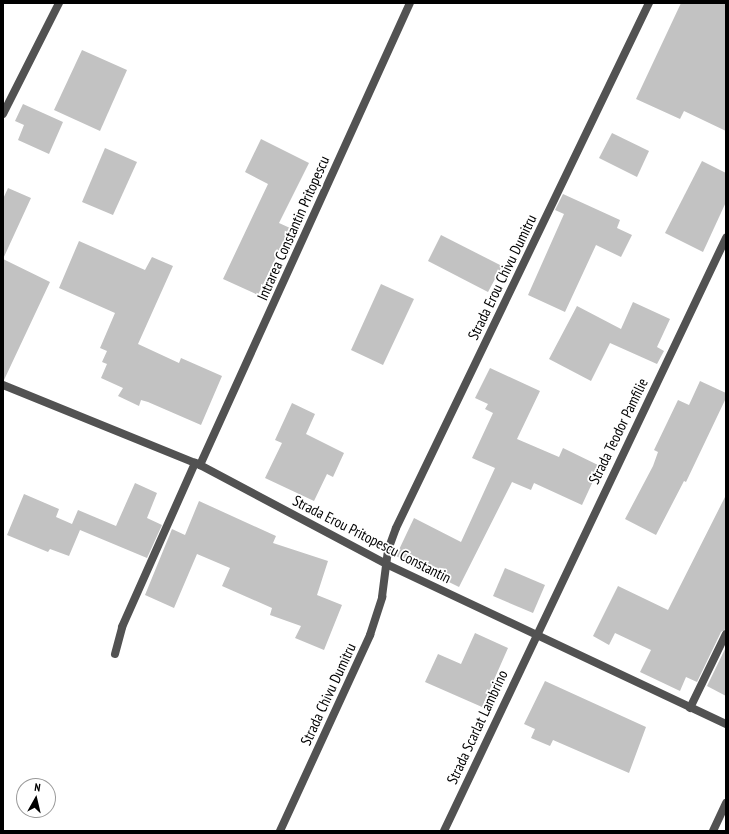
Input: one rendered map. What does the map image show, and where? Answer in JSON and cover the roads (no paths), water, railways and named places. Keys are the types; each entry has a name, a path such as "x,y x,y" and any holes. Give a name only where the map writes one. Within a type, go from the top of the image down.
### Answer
{"street":[{"path":"3,114 59,3"},
{"name":"Intrarea Constantin Pritopescu","path":"115,654 122,627 410,3"},
{"name":"Strada Erou Chivu Dumitru","path":"386,564 396,528 650,3"},
{"name":"Strada Teodor Pamfilie","path":"535,636 726,238"},
{"name":"Strada Erou Pritopescu Constantin","path":"3,385 198,464 386,564 535,636 726,724"},
{"name":"Strada Chivu Dumitru","path":"280,831 370,635 382,596 386,564"},
{"path":"690,708 726,634"},
{"name":"Strada Scarlat Lambrino","path":"444,831 535,636"},
{"path":"713,831 726,804"}]}
